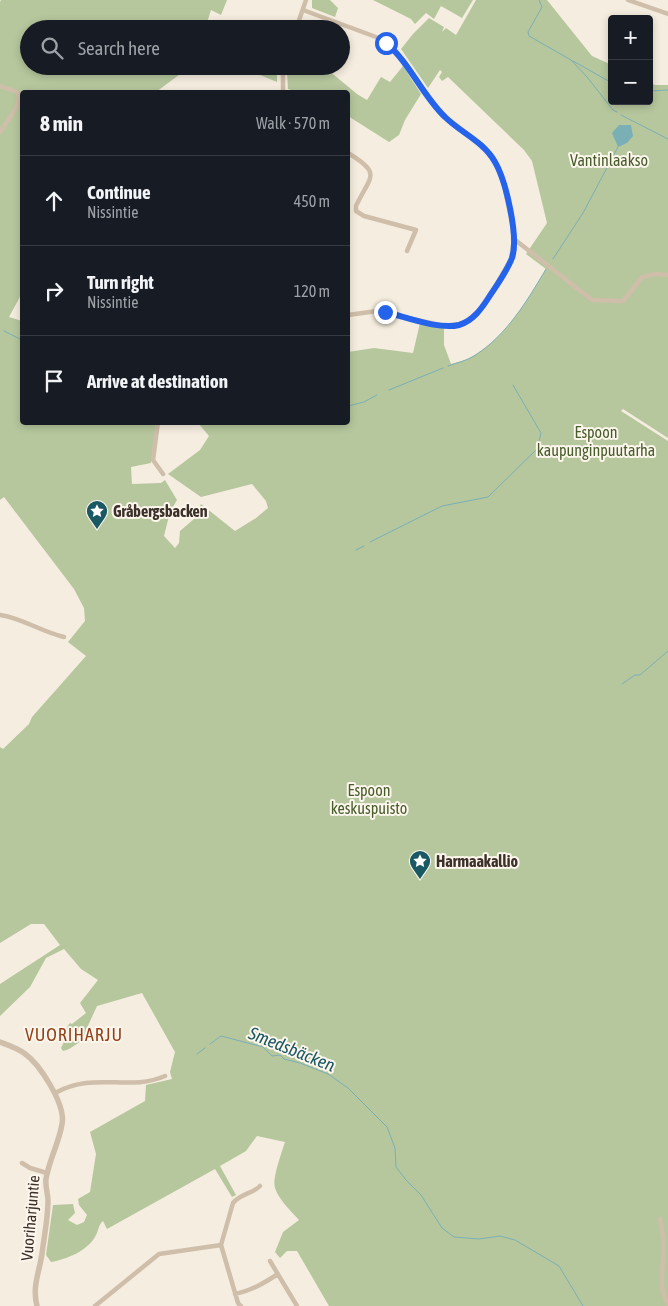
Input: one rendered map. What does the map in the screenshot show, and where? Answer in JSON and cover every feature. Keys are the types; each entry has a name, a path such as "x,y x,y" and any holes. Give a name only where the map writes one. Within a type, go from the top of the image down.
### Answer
{"street":[{"path":"299,20 306,0"},
{"path":"628,0 668,14"},
{"path":"303,10 330,20"},
{"path":"350,27 376,37 395,50 434,105 448,120 482,145 496,163 504,185 514,239 511,259 495,288 478,313 462,324 444,326 378,311 350,315"},
{"path":"282,75 283,90"},
{"path":"0,86 17,92 20,98 16,108 0,132"},
{"path":"350,154 367,165 371,174 370,180 356,206 356,210 364,216 416,230 407,251"},
{"path":"514,239 592,300 623,301 642,276 654,274 668,275"},
{"path":"158,425 153,460 163,474"},
{"path":"0,615 12,617 64,637"},
{"name":"Vuoriharjuntie","path":"0,1042 30,1057 55,1093 63,1111 62,1125 47,1173 45,1188 48,1200 42,1256 34,1289 37,1306"},
{"path":"55,1093 90,1081 142,1082 154,1081 165,1076"},
{"path":"22,1163 30,1168 47,1173"},
{"path":"241,1306 235,1294 221,1246 233,1202 252,1193 260,1186"},
{"path":"660,1219 664,1248 662,1285 668,1304"},
{"path":"95,1306 159,1254 221,1246"},
{"path":"270,1261 297,1306"},
{"path":"235,1294 246,1292 278,1274"}],"green space":[{"name":"Espoon keskuspuisto","path":"1,0 227,0 221,15 211,10 208,20 20,20 20,75 179,75 159,90 20,90 20,297 9,317 20,320 20,425 156,425 151,463 131,467 132,484 161,483 165,480 177,500 170,512 164,536 175,548 179,543 180,531 194,519 201,504 235,531 268,508 266,501 252,484 201,497 168,474 200,450 209,436 200,425 350,425 350,352 374,348 413,353 420,323 444,328 444,345 451,364 468,359 485,348 506,329 546,269 526,254 547,223 532,161 524,150 448,77 442,81 439,77 442,72 440,70 428,88 401,49 429,18 444,27 442,32 446,28 456,35 476,0 547,0 592,56 608,63 608,105 653,105 653,84 668,85 668,438 623,409 621,411 668,441 668,1306 329,1306 297,1251 287,1251 280,1258 275,1252 283,1232 299,1220 282,1201 274,1184 285,1142 257,1136 246,1151 220,1166 236,1195 232,1197 215,1169 107,1229 103,1221 88,1246 64,1259 51,1262 46,1255 53,1205 73,1204 75,1213 68,1220 77,1225 84,1222 87,1215 79,1205 78,1199 90,1192 96,1154 90,1132 145,1101 146,1085 172,1079 170,1072 175,1052 142,993 97,1006 86,1030 92,1033 89,1038 63,1051 61,1048 64,1042 61,1035 70,1023 72,1024 86,1013 80,1003 98,980 81,969 64,949 46,958 30,987 0,1016 0,984 60,945 44,924 31,924 0,943 0,747 3,749 29,724 32,717 86,656 68,642 85,621 84,608 74,589 4,497 0,500"},
{"path":"312,0 330,0 338,8 335,17 312,8"},
{"path":"373,0 473,0 462,18 441,6 434,19 426,13 415,24 411,19"},
{"path":"403,66 421,94 405,120 399,135 389,142 350,117 350,90 288,89 287,75 334,75 367,100 381,77 390,82"},
{"path":"260,75 277,75 277,82"}],"water":[{"path":"619,125 631,125 633,136 627,143 618,147 612,133"}],"waterway":[{"path":"539,0 542,7 528,32 529,36 571,60 613,110 617,112"},
{"path":"573,61 608,81"},
{"path":"653,91 668,90"},
{"path":"621,115 668,139"},
{"path":"553,259 583,213 618,147"},
{"path":"448,366 464,361 486,348 515,317 546,269"},
{"path":"4,331 20,339"},
{"path":"389,390 443,368"},
{"path":"370,542 442,506 488,497 537,449 541,433 513,385"},
{"path":"350,406 364,402 377,395"},
{"path":"356,550 364,546"},
{"path":"622,684 635,675 640,675 668,651"},
{"name":"Smedsbäcken","path":"210,1044 221,1036 263,1047 272,1056 280,1055 284,1059 328,1074 348,1088 387,1127 395,1148 396,1167 421,1195 442,1228 454,1237 479,1239 500,1236 515,1240 559,1266 583,1306"},
{"name":"Smedsbäcken","path":"197,1054 205,1048"}],"place":[{"name":"Gråbergsbacken","path":"97,530"},
{"name":"Harmaakallio","path":"420,880"}],"district":[{"name":"VUORIHARJU","path":"74,1034"}],"route":[{"path":"385,312 444,326 462,324 478,313 488,299 511,259 514,249 512,223 504,185 496,163 472,136 443,116 395,50 386,43"}],"park label":[{"name":"Vantinlaakso","path":"609,160"},
{"name":"Espoon kaupunginpuutarha","path":"596,441"}]}
